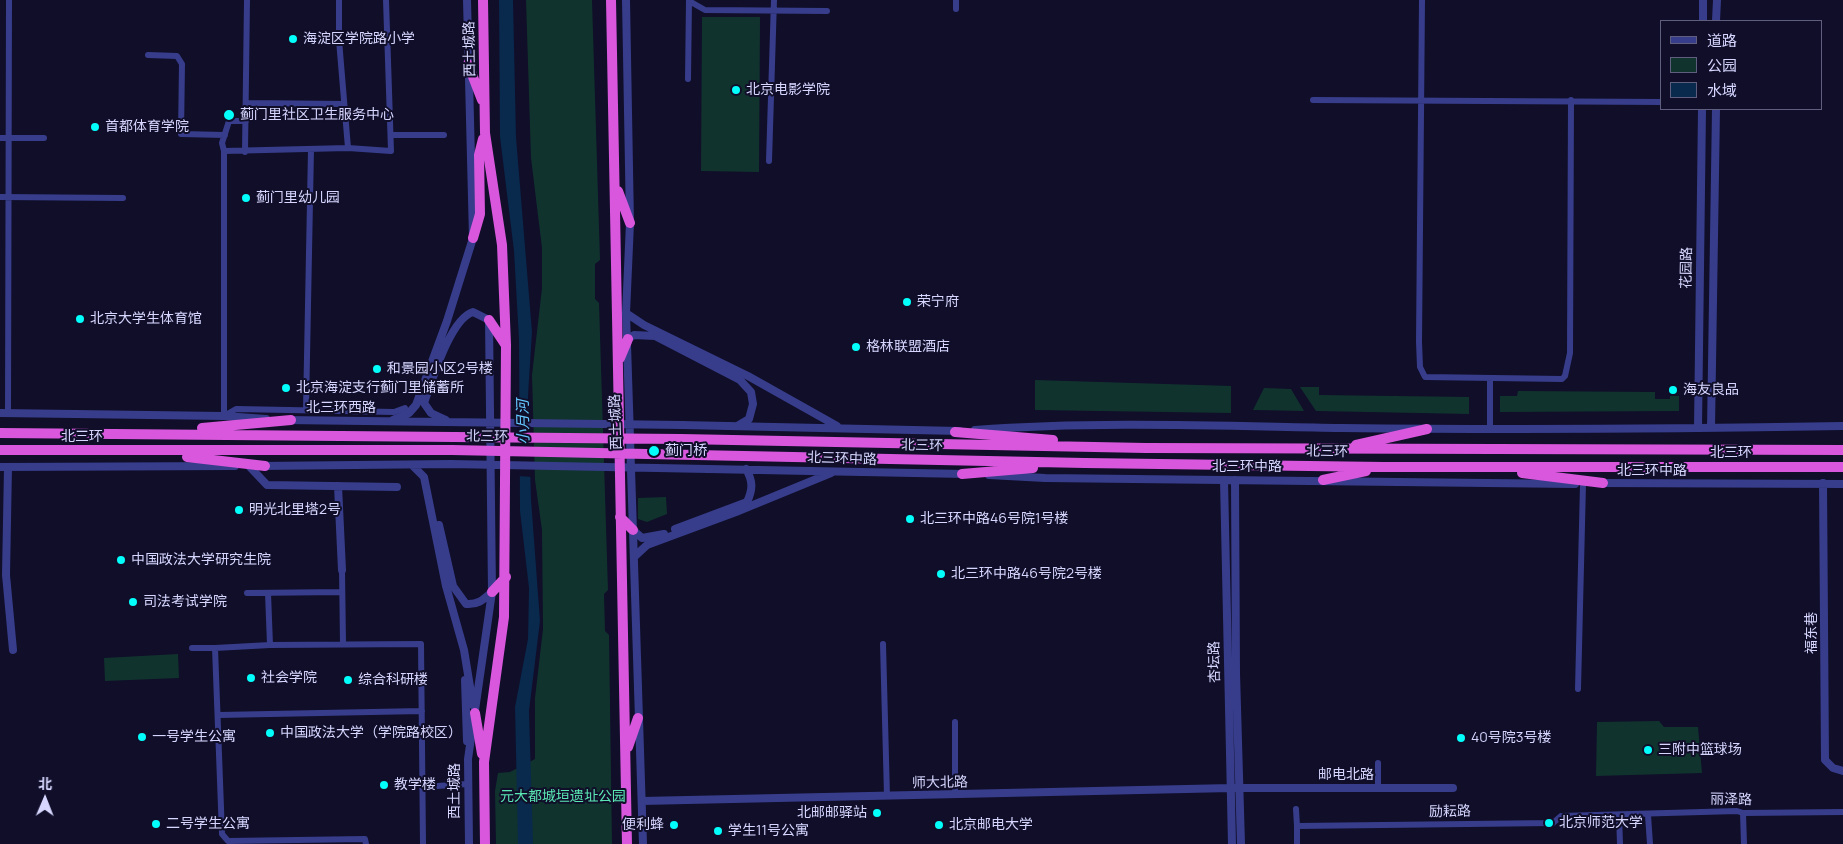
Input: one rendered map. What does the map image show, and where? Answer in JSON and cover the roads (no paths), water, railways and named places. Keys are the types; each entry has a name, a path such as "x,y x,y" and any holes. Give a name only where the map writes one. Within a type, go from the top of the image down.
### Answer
{"highway":[{"name":"西土城路","path":"483,0 485,133 502,245 506,345 506,577 504,616 484,762"},
{"name":"西土城路","path":"611,0 627,844"},
{"path":"468,64 484,106"},
{"path":"473,238 480,214 479,155 485,133"},
{"path":"615,183 630,223"},
{"path":"618,296 626,313"},
{"path":"489,320 506,345"},
{"path":"618,366 628,339"},
{"path":"142,434 291,420"},
{"path":"1338,449 1427,429"},
{"name":"北三环","path":"3,432 680,439 1146,448 1843,450"},
{"path":"955,432 1146,448"},
{"name":"北三环","path":"3,451 452,450 1384,467 1843,467"},
{"path":"141,452 265,466"},
{"path":"962,474 1084,463"},
{"path":"1323,480 1384,467"},
{"path":"1481,467 1603,483"},
{"path":"620,517 633,530"},
{"path":"492,592 506,577"},
{"path":"474,713 484,762 485,844"},
{"path":"626,753 638,718"}],"street":[{"path":"4,413 8,311 9,0"},
{"path":"245,152 247,0"},
{"path":"339,0 339,40 348,148"},
{"path":"224,151 245,152 348,148 391,151 386,0"},
{"name":"西土城路","path":"389,421 409,413 416,405 447,321 473,238 467,0"},
{"name":"西土城路","path":"626,0 630,223 626,313 643,844"},
{"path":"769,160 770,66 774,0"},
{"path":"956,0 956,9"},
{"path":"1422,0 1419,342 1422,374 1427,378 1562,379 1565,376 1570,353 1571,100"},
{"path":"1702,20 1703,0"},
{"path":"1716,0 1716,20"},
{"path":"688,79 688,1 705,10 827,11"},
{"path":"148,55 176,56 182,64 182,134 225,134"},
{"path":"1313,100 1660,102"},
{"path":"246,102 344,104"},
{"name":"花园路","path":"1698,428 1702,110"},
{"name":"花园路","path":"1711,428 1716,110"},
{"path":"224,416 224,151 222,143 229,121 246,121"},
{"path":"391,135 444,135"},
{"path":"0,138 44,138"},
{"path":"306,409 312,149"},
{"path":"1701,179 1715,178"},
{"path":"0,197 123,198"},
{"path":"0,310 8,311"},
{"path":"450,422 426,409 424,403 428,390 454,327 463,317 473,312 489,320"},
{"path":"626,313 644,325 748,376 839,427"},
{"name":"西土城路","path":"469,844 468,759 492,592 489,320"},
{"path":"628,339 634,335 655,336 740,380 750,392 754,404 749,419 738,426"},
{"path":"1490,379 1490,429"},
{"path":"224,416 236,409 394,412 405,408"},
{"name":"北三环西路","path":"4,413 224,416 291,420 738,426"},
{"path":"738,426 839,427 955,432 1030,426 1090,425 1427,429 1843,426"},
{"path":"435,464 429,472 429,480 453,586 466,604 483,601 492,592"},
{"path":"14,650 6,575 4,467 173,468 435,464"},
{"name":"北三环中路","path":"435,464 836,470 1045,478 1582,484 1843,484"},
{"path":"412,465 424,477 446,586 464,650 474,713"},
{"path":"249,466 267,485 397,486"},
{"path":"633,530 642,538 660,535 747,502 753,487 751,477 746,469"},
{"path":"634,557 647,545 736,512 836,470"},
{"name":"杏坛路","path":"1224,480 1235,788 1241,844"},
{"name":"杏坛路","path":"1232,844 1235,788 1235,480"},
{"name":"福东巷","path":"1823,483 1825,760 1833,768 1843,771"},
{"path":"1578,689 1582,484"},
{"path":"338,486 343,644"},
{"path":"247,593 342,592"},
{"path":"268,593 270,645"},
{"path":"192,648 270,645 421,644 424,844"},
{"path":"883,644 887,796"},
{"path":"215,648 222,834 228,841 365,839 366,844"},
{"path":"464,650 468,759"},
{"path":"219,715 422,711"},
{"path":"955,722 955,795"},
{"path":"1378,764 1378,788"},
{"path":"422,786 468,784"},
{"name":"邮电北路","path":"1235,788 1453,788"},
{"name":"师大北路","path":"642,801 1235,788"},
{"path":"1296,810 1297,844"},
{"name":"丽泽路","path":"1619,815 1737,811 1743,813 1843,812"},
{"path":"1743,813 1744,844"},
{"path":"1619,815 1620,844"},
{"name":"励耘路","path":"1297,826 1553,822 1561,816 1619,815"},
{"path":"1648,815 1650,844"}],"water":[{"name":"小月河","path":"499,0 513,0 516,137 532,332 528,396 531,499 540,621 529,711 533,844 518,844 515,707 528,639 529,588 520,511 519,340 514,251 500,137"}],"place":[{"name":"海淀区学院路小学","path":"293,39"},
{"name":"北京电影学院","path":"736,90"},
{"name":"蓟门里社区卫生服务中心","path":"229,115"},
{"name":"首都体育学院","path":"95,127"},
{"name":"蓟门里幼儿园","path":"246,198"},
{"name":"荣宁府","path":"907,302"},
{"name":"北京大学生体育馆","path":"80,319"},
{"name":"格林联盟酒店","path":"856,347"},
{"name":"和景园小区2号楼","path":"377,369"},
{"name":"北京海淀支行蓟门里储蓄所","path":"286,388"},
{"name":"海友良品","path":"1673,390"},
{"name":"蓟门桥","path":"654,451"},
{"name":"明光北里塔2号","path":"239,510"},
{"name":"北三环中路46号院1号楼","path":"910,519"},
{"name":"中国政法大学研究生院","path":"121,560"},
{"name":"北三环中路46号院2号楼","path":"941,574"},
{"name":"司法考试学院","path":"133,602"},
{"name":"社会学院","path":"251,678"},
{"name":"综合科研楼","path":"348,680"},
{"name":"中国政法大学（学院路校区）","path":"270,733"},
{"name":"一号学生公寓","path":"142,737"},
{"name":"40号院3号楼","path":"1461,738"},
{"name":"三附中篮球场","path":"1648,750"},
{"name":"教学楼","path":"384,785"},
{"name":"北邮邮驿站","path":"877,813"},
{"name":"北京师范大学","path":"1549,823"},
{"name":"二号学生公寓","path":"156,824"},
{"name":"便利蜂","path":"674,825"},
{"name":"北京邮电大学","path":"939,825"},
{"name":"学生11号公寓","path":"718,831"}],"park label":[{"name":"元大都城垣遗址公园","path":"563,797"}]}
